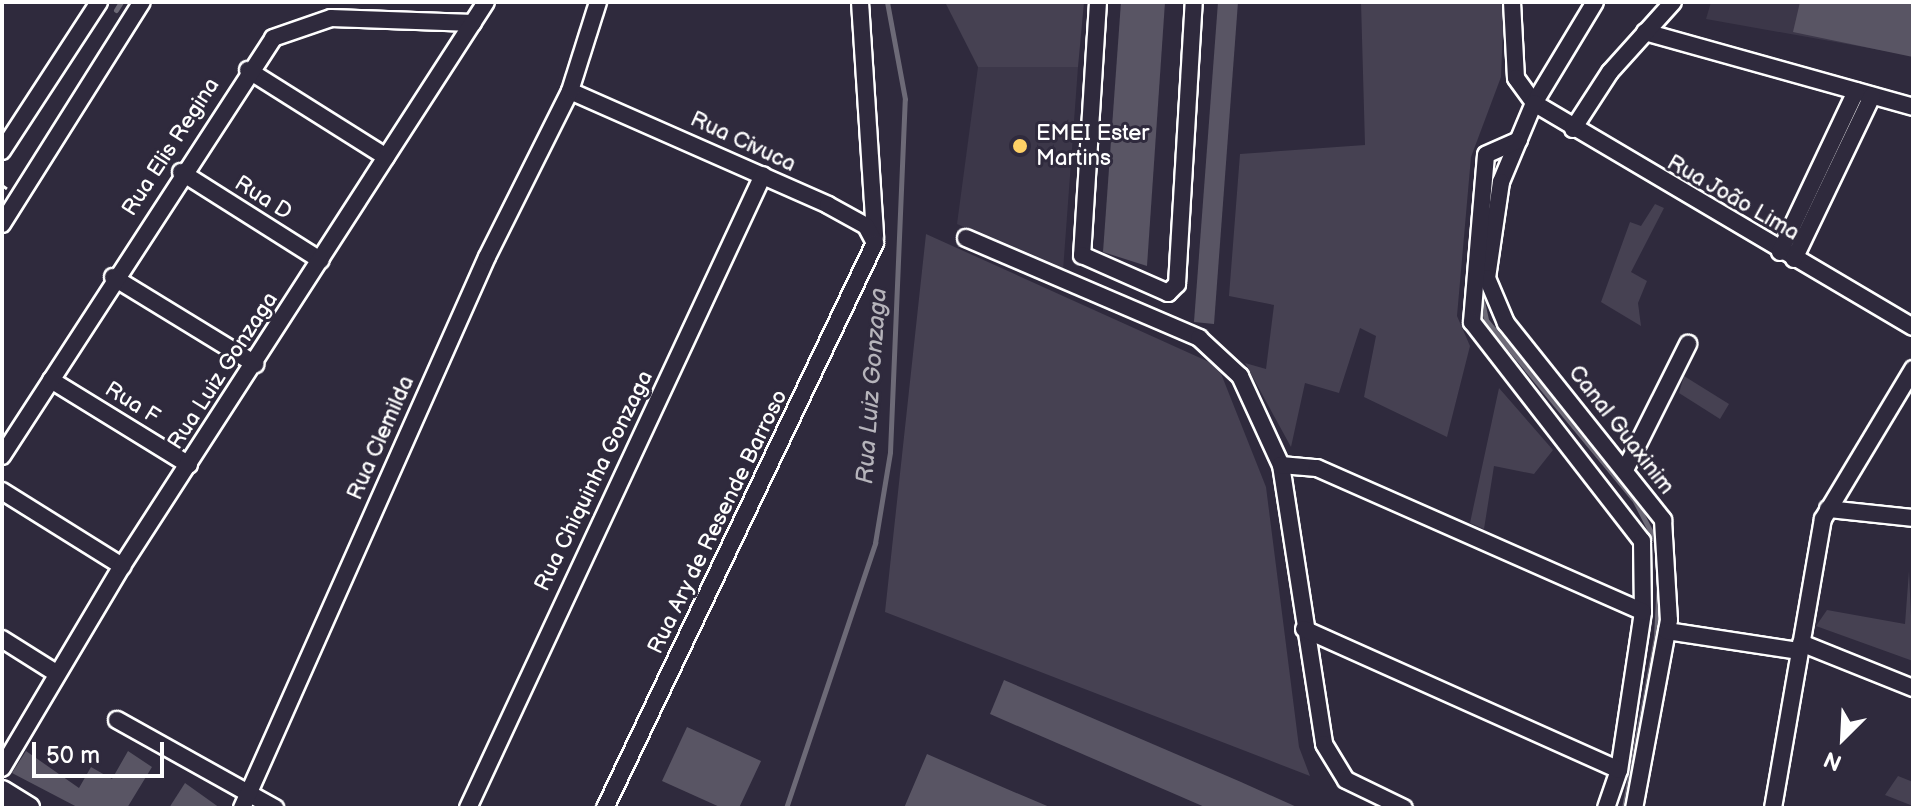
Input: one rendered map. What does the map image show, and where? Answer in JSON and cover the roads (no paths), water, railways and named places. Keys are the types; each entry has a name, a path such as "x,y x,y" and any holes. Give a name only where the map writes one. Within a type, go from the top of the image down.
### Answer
{"street":[{"path":"2,151 99,2"},
{"path":"2,224 142,2"},
{"name":"Rua Luiz Gonzaga","path":"2,768 122,566 486,2"},
{"name":"Rua Clemilda","path":"246,801 487,257 570,91 598,2"},
{"path":"860,2 873,249"},
{"path":"1074,284 1082,255 1098,2"},
{"path":"1172,326 1194,2"},
{"path":"1512,2 1516,78 1534,103"},
{"name":"Canal Guaxinim","path":"1595,2 1534,103 1519,140 1491,227 1491,302 1626,468 1663,520 1670,557 1667,631 1634,808"},
{"path":"1573,129 1645,32 1673,2"},
{"name":"Rua Elis Regina","path":"2,456 181,172 248,70 273,38 302,23 473,23"},
{"path":"1645,32 1913,107"},
{"path":"248,70 386,157"},
{"name":"Rua Civuca","path":"570,91 763,175 866,226 873,249"},
{"path":"1787,255 1864,94"},
{"name":"Rua João Lima","path":"1534,103 1573,129 1913,327"},
{"path":"1519,140 1486,155 1472,322 1642,541 1643,612 1619,770 1606,808"},
{"name":"Rua D","path":"181,172 320,260"},
{"name":"Rua Chiquinha Gonzaga","path":"468,808 763,175"},
{"path":"966,238 1172,326 1220,352 1240,376 1281,465 1324,744 1346,780 1404,808"},
{"name":"Rua Ary de Resende Barroso","path":"605,808 873,249"},
{"path":"1082,255 1161,293 1174,291"},
{"path":"113,277 255,364"},
{"path":"1626,468 1688,344"},
{"path":"1773,808 1800,647 1828,509 1913,369"},
{"name":"Rua F","path":"51,380 189,465"},
{"path":"1281,465 1317,468 1643,612"},
{"path":"2,491 122,566"},
{"path":"1828,509 1913,518"},
{"path":"1304,629 1619,770"},
{"path":"1667,631 1800,647 1913,688"},
{"path":"2,639 56,673"},
{"path":"117,720 246,801 275,808"},
{"path":"2,792 28,808"}],"waterway":[{"path":"116,10 121,2"},
{"name":"Rua Luiz Gonzaga","path":"786,808 875,543 890,452 905,99 887,2"},
{"path":"1490,202 1492,183"},
{"path":"1481,296 1486,320 1635,501 1658,546"},
{"path":"1624,808 1656,637 1659,580"}],"place":[{"name":"EMEI Ester Martins","path":"1020,146"}]}
